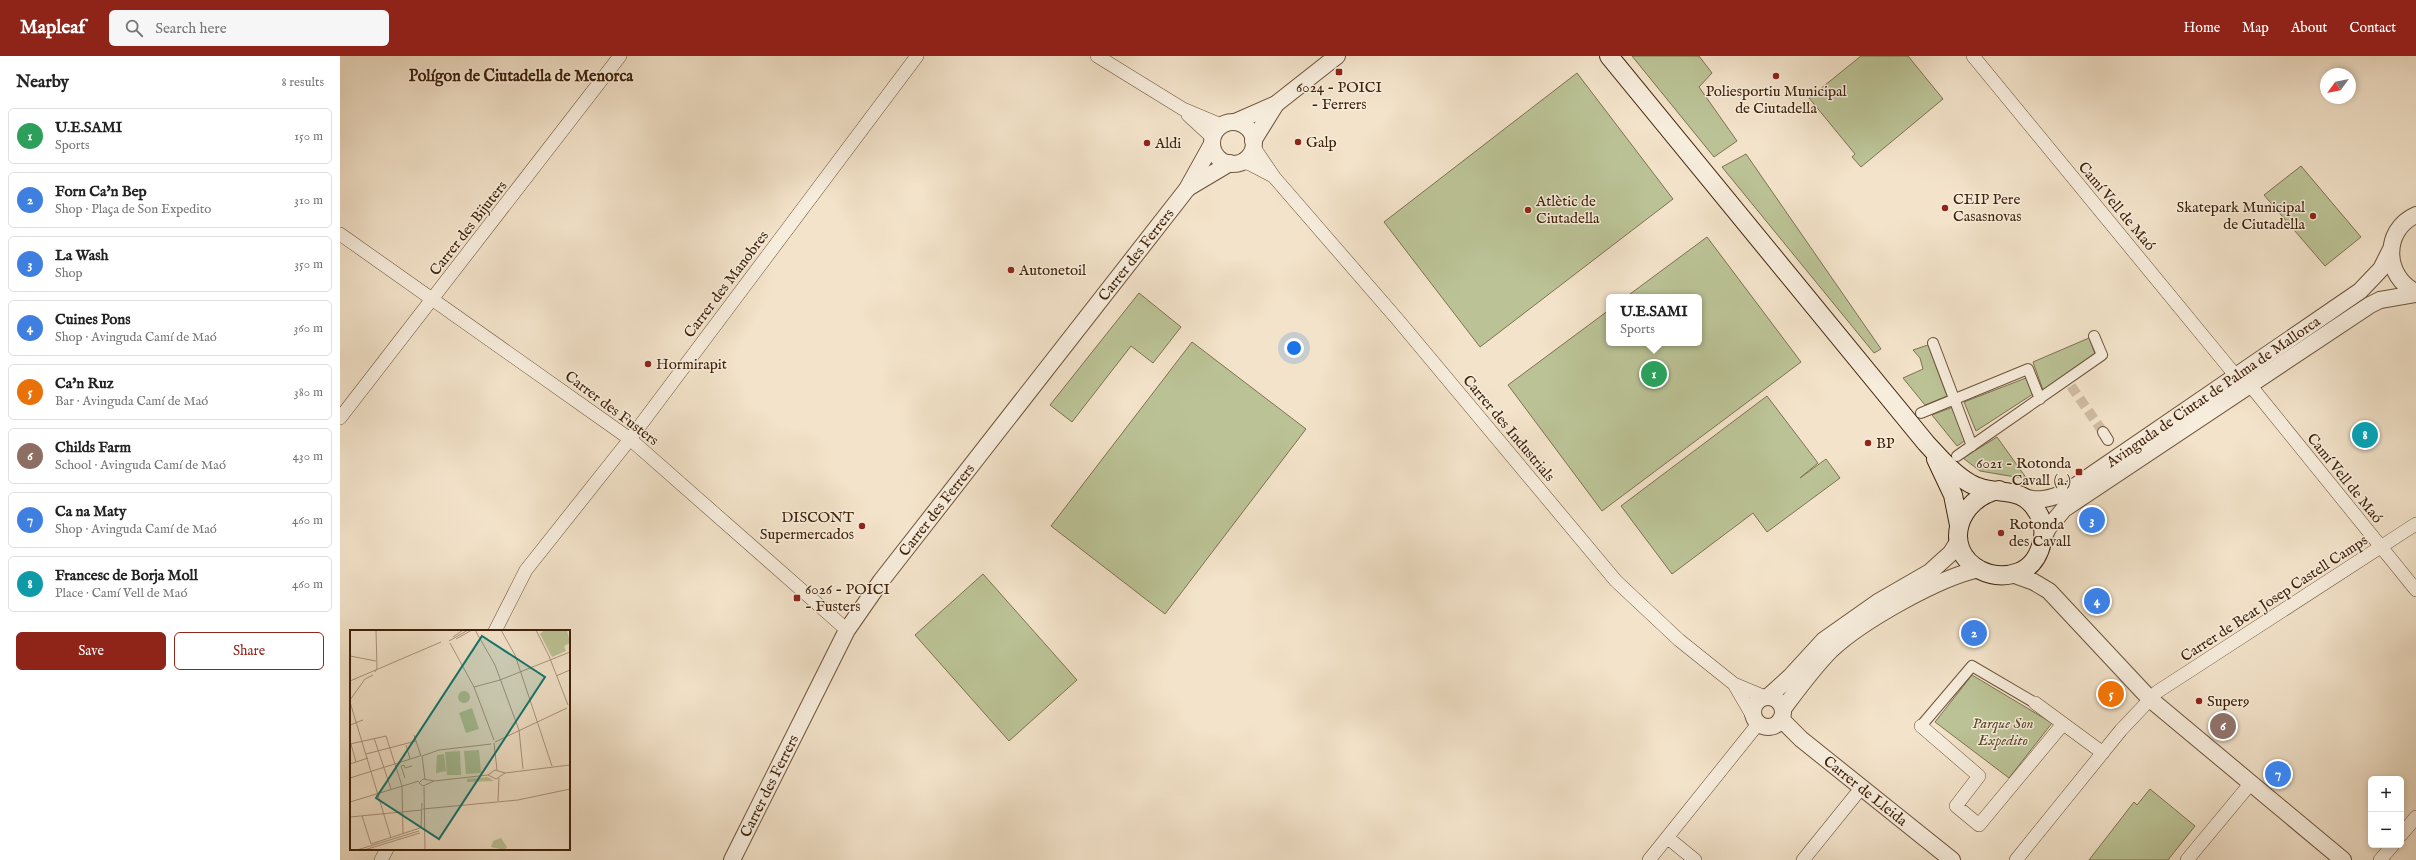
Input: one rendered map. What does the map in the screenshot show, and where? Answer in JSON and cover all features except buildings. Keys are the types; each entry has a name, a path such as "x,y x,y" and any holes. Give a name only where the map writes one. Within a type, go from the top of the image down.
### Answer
{"main road":[{"path":"1610,56 1926,443 1971,485 2019,494 2035,508 2040,518 2043,539 2034,561 2028,567 2012,574 1994,575 1979,569 1966,557 1959,532 1953,495 1926,443"},
{"path":"1959,532 1962,514 1973,501 1988,492 1999,490"}],"street":[{"name":"Carrer des Bijuters","path":"340,418 620,56"},
{"name":"Carrer des Manobres","path":"496,630 526,570 630,439 917,56"},
{"path":"1097,56 1183,109 1228,124 1248,128 1253,143"},
{"path":"1212,141 1228,124 1276,104 1336,56"},
{"name":"Camí Vell de Maó","path":"1973,56 2236,376"},
{"path":"1183,109 1212,141 1217,157 1235,162 1250,154 1253,143 1276,104"},
{"name":"Carrer des Ferrers","path":"732,860 847,630 881,581 1187,189 1212,141"},
{"name":"Carrer des Industrials","path":"1253,143 1274,177 1383,303 1616,581 1679,640 1734,684 1766,697"},
{"name":"Carrer des Industrials","path":"1235,162 1250,164 1274,177"},
{"name":"Carrer des Ferrers","path":"1187,189 1235,162"},
{"name":"Avinguda de Ciutat de Palma de Mallorca","path":"2019,494 2029,499 2047,499 2068,491 2360,291 2380,269 2390,251 2397,232 2406,221 2416,215"},
{"name":"Carrer des Fusters","path":"340,234 433,298 630,439 847,630"},
{"path":"2390,251 2393,269 2397,277 2410,290 2416,293"},
{"name":"Avinguda de Ciutat de Palma de Mallorca","path":"2043,539 2048,528 2064,510 2250,385 2380,300 2416,293"},
{"path":"1957,456 2040,399 2069,382 2102,355 2094,336"},
{"path":"1933,343 1972,446"},
{"path":"1920,413 2028,369 2040,399"},
{"name":"Camí Vell de Maó","path":"2250,385 2416,590"},
{"name":"Carrer de Beat Josep Castell Camps","path":"2016,860 2103,753 2150,699 2416,524"},
{"path":"1649,860 1668,838 1755,720 1754,704 1766,697 1790,678 1824,640 1878,602 1930,572 1951,553 1959,532"},
{"path":"1755,720 1768,728 1778,724 1782,714 1807,677 1831,650 1856,631 1936,583 1979,569"},
{"path":"2012,574 2034,582 2049,591 2150,699 2343,860"},
{"path":"2063,724 1980,825 1956,806 1979,776 1921,726 1972,666 2035,703 2103,753"},
{"name":"Carrer des Industrials","path":"1734,684 1755,720"},
{"path":"1766,697 1777,700 1782,714"},
{"name":"Carrer de Lleida","path":"1782,714 1801,739 1952,860"},
{"path":"2187,860 2251,783"},
{"path":"1803,860 1862,787"},
{"path":"2404,831 2416,817"},
{"path":"1668,838 1695,860"},
{"path":"2380,860 2390,848"},
{"path":"381,860 386,850"}],"green space":[{"path":"1632,56 1699,56 1712,73 1699,87 1737,141 1714,157"},
{"path":"1861,56 1908,56 1943,99 1861,167 1852,157 1855,154 1809,98"},
{"name":"Atlètic de Ciutadella","path":"1577,73 1673,199 1480,347 1384,222"},
{"path":"1746,154 1881,349 1874,353 1722,167"},
{"name":"Skatepark Municipal de Ciutadella","path":"2301,166 2361,237 2325,266 2264,195"},
{"path":"1707,237 1801,362 1602,511 1508,385 1606,312 1606,346 1702,346 1702,294 1630,294"},
{"path":"1139,293 1181,327 1153,363 1131,346 1072,422 1050,405"},
{"path":"2089,338 2095,354 2043,390 2033,362"},
{"path":"1192,342 1306,429 1165,614 1051,526"},
{"path":"1928,345 1947,396 1925,405 1903,378 1923,369 1920,358 1913,350"},
{"path":"2026,378 2033,394 1976,431 1964,402"},
{"path":"1767,396 1818,463 1800,478 1826,459 1840,478 1767,532 1753,513 1672,574 1621,506"},
{"path":"1953,407 1966,440 1957,446 1932,415"},
{"path":"1997,437 2027,479 1980,471 1963,458"},
{"path":"983,574 1077,680 1009,741 915,635"},
{"name":"Parque Son Expedito","path":"1972,675 2052,723 2009,778 1935,722"},
{"path":"2150,789 2195,826 2168,860 2089,860 2134,802 2137,805"}],"tunnel":[{"path":"2071,386 2103,432"}],"place":[{"name":"6024 - POICI - Ferrers","path":"1339,72"},
{"name":"Poliesportiu Municipal de Ciutadella","path":"1776,76"},
{"name":"Galp","path":"1298,142"},
{"name":"Aldi","path":"1147,143"},
{"name":"CEIP Pere Casasnovas","path":"1945,208"},
{"name":"Atlètic de Ciutadella","path":"1528,210"},
{"name":"Skatepark Municipal de Ciutadella","path":"2313,216"},
{"name":"Autonetoil","path":"1011,270"},
{"name":"Hormirapit","path":"648,364"},
{"name":"U.E.SAMI","path":"1654,374"},
{"name":"Francesc de Borja Moll","path":"2365,435"},
{"name":"BP","path":"1868,443"},
{"name":"6021 - Rotonda Cavall (a.)","path":"2079,472"},
{"name":"La Wash","path":"2092,520"},
{"name":"DISCONT Supermercados","path":"862,526"},
{"name":"Rotonda des Cavall","path":"2001,533"},
{"name":"6026 - POICI - Fusters","path":"797,598"},
{"name":"Cuines Pons","path":"2097,601"},
{"name":"Forn Ca'n Bep","path":"1974,633"},
{"name":"Ca'n Ruz","path":"2111,694"},
{"name":"Super9","path":"2199,701"},
{"name":"Childs Farm","path":"2223,726"},
{"name":"Ca na Maty","path":"2278,774"}],"district":[{"name":"Polígon de Ciutadella de Menorca","path":"521,75"}]}
